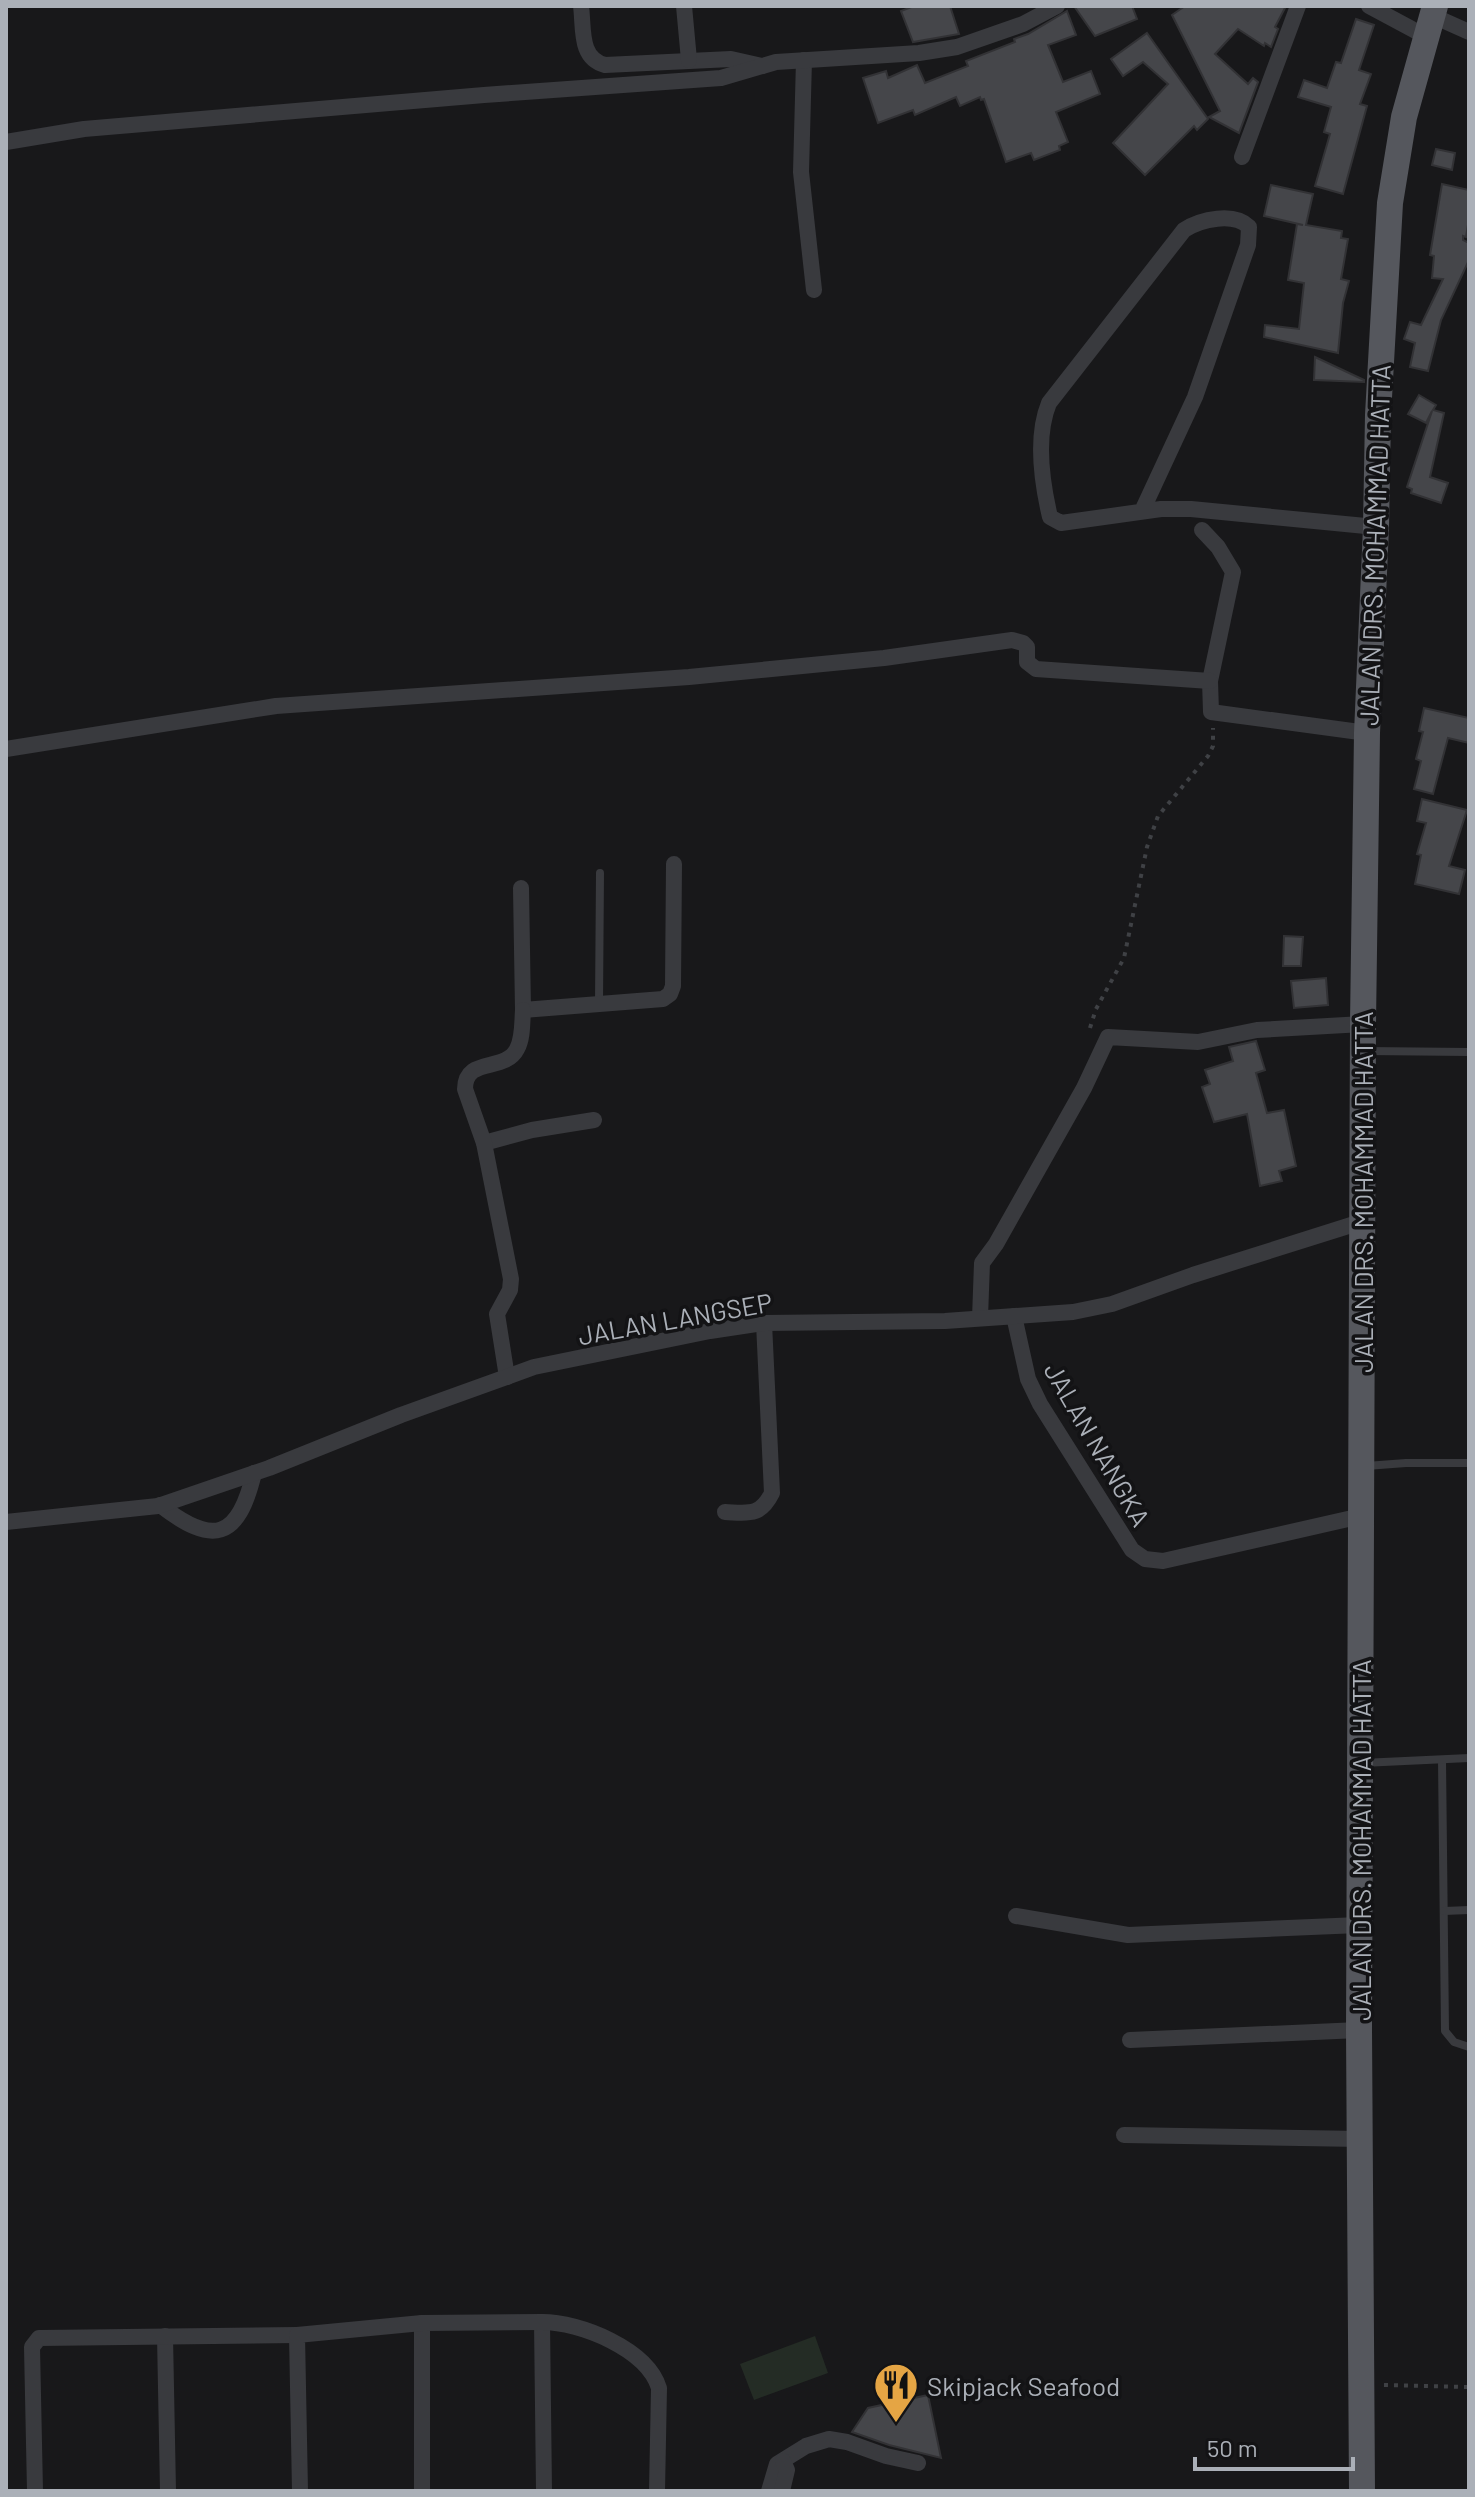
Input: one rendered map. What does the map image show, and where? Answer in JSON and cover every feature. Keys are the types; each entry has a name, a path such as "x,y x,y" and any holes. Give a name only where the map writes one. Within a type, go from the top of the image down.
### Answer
{"main road":[{"name":"JALAN DRS. MOHAMMAD HATTA","path":"1362,2491 1359,1925 1367,733 1378,415 1390,203 1404,117 1430,19"}],"street":[{"path":"581,6 588,57 595,63 731,59 763,66"},
{"path":"684,6 689,60"},
{"path":"6,142 84,129 721,78 776,62 919,53 957,47 1023,24 1057,6"},
{"path":"1242,157 1298,6"},
{"path":"1369,6 1430,19 1469,32"},
{"path":"804,60 801,172 814,290"},
{"path":"1142,511 1195,397 1248,245 1249,227 1243,221 1232,218 1200,222 1184,230 1046,410 1043,463 1050,517 1061,523 1142,511 1191,509 1376,527"},
{"path":"1202,530 1218,547 1233,572 1210,681 1223,714 1367,733"},
{"path":"6,749 276,706 704,676 884,658 1012,640 1027,647 1027,662 1036,669 1210,681"},
{"path":"523,1010 663,999 670,994 673,986 674,864"},
{"path":"507,1377 497,1314 510,1290 511,1279 484,1143 465,1089 465,1080 475,1068 512,1056 521,1036 521,888"},
{"path":"980,1318 982,1263 996,1244 1084,1088 1108,1037 1198,1042 1257,1030 1363,1037"},
{"path":"484,1143 532,1130 594,1120"},
{"name":"JALAN LANGSEP","path":"6,1522 160,1505 254,1473 534,1367 764,1323 945,1321 1073,1312 1112,1304 1364,1221"},
{"name":"JALAN NANGKA","path":"1014,1316 1028,1379 1040,1404 1132,1550 1145,1559 1163,1561 1361,1516"},
{"path":"725,1512 752,1513 766,1505 772,1493 764,1323"},
{"path":"160,1505 195,1530 209,1532 225,1528 238,1518 254,1473"},
{"path":"1016,1916 1128,1935 1359,1925"},
{"path":"1130,2040 1359,2030"},
{"path":"1124,2135 1361,2139"},
{"path":"542,2322 544,2491"},
{"path":"35,2491 33,2344 39,2338 297,2335 422,2323 559,2322 603,2337 629,2351 656,2378 659,2388 657,2491"},
{"path":"422,2323 422,2491"},
{"path":"297,2335 300,2491"},
{"path":"165,2336 168,2491"},
{"path":"769,2491 777,2464 806,2446 829,2439 918,2463"},
{"path":"782,2491 787,2470 783,2461"}],"lane":[{"path":"599,1003 600,873"},
{"path":"1363,1037 1469,1052"},
{"path":"1362,1466 1469,1463"},
{"path":"1360,1763 1469,1758"},
{"path":"1442,1760 1445,2031 1454,2042 1469,2047"},
{"path":"1444,1911 1469,1910"}],"path":[{"path":"1089,1031 1096,1009 1124,958 1147,847 1158,816 1208,756 1223,714"},
{"path":"1361,2385 1469,2387"}],"shaded area":[{"path":"815,2336 828,2373 754,2400 740,2364"}],"building":[{"path":"914,6 950,6 959,34 913,42 901,11"},
{"path":"1074,6 1132,6 1137,19 1095,36"},
{"path":"1185,6 1286,6 1275,27 1278,29 1271,47 1265,43 1264,46 1238,29 1215,54 1248,84 1253,78 1258,82 1239,133 1209,117 1220,111 1172,15"},
{"path":"1067,11 1076,35 1048,45 1063,82 1091,71 1100,94 1056,112 1068,142 1059,146 1060,150 1034,160 1031,153 1006,162 984,99 980,97 960,106 956,97 915,115 913,110 878,123 863,78 886,71 888,78 917,65 925,83 968,66 966,61 1015,42 1014,39"},
{"path":"1356,19 1374,25 1359,70 1371,74 1360,104 1367,106 1343,194 1315,186 1330,134 1324,132 1331,107 1298,97 1304,80 1327,88 1336,62 1341,63"},
{"path":"1147,33 1208,119 1197,130 1194,126 1145,175 1113,143 1168,84 1143,62 1123,76 1111,59"},
{"path":"1436,149 1455,153 1452,170 1432,165"},
{"path":"1442,184 1469,190 1469,219 1463,240 1469,243 1469,260 1441,320 1428,371 1410,367 1415,343 1404,339 1410,322 1421,325 1443,279 1432,278 1434,256 1430,255"},
{"path":"1271,185 1313,194 1306,225 1342,231 1341,238 1348,239 1341,279 1349,281 1343,303 1338,353 1264,337 1265,325 1299,329 1304,283 1288,280 1297,224 1303,225 1264,216"},
{"path":"1315,357 1364,380 1364,382 1314,380"},
{"path":"1419,395 1436,405 1433,410 1444,413 1430,477 1448,483 1441,503 1411,493 1412,489 1407,487 1432,411 1426,423 1408,414"},
{"path":"1424,708 1469,718 1469,743 1448,738 1433,794 1414,789 1421,761 1416,759 1423,732 1419,731"},
{"path":"1422,799 1467,810 1449,866 1465,870 1459,894 1415,884 1421,855 1417,854 1426,823 1417,821"},
{"path":"1284,936 1303,937 1301,966 1283,966"},
{"path":"1326,978 1328,1005 1294,1008 1291,981"},
{"path":"1256,1041 1265,1070 1256,1073 1267,1113 1284,1110 1296,1166 1279,1171 1282,1181 1260,1186 1247,1114 1214,1122 1202,1087 1210,1084 1205,1070 1233,1061 1229,1047"},
{"name":"Skipjack Seafood","path":"928,2395 941,2458 852,2432 868,2408"}],"place":[{"name":"Skipjack Seafood","path":"896,2424"}]}
